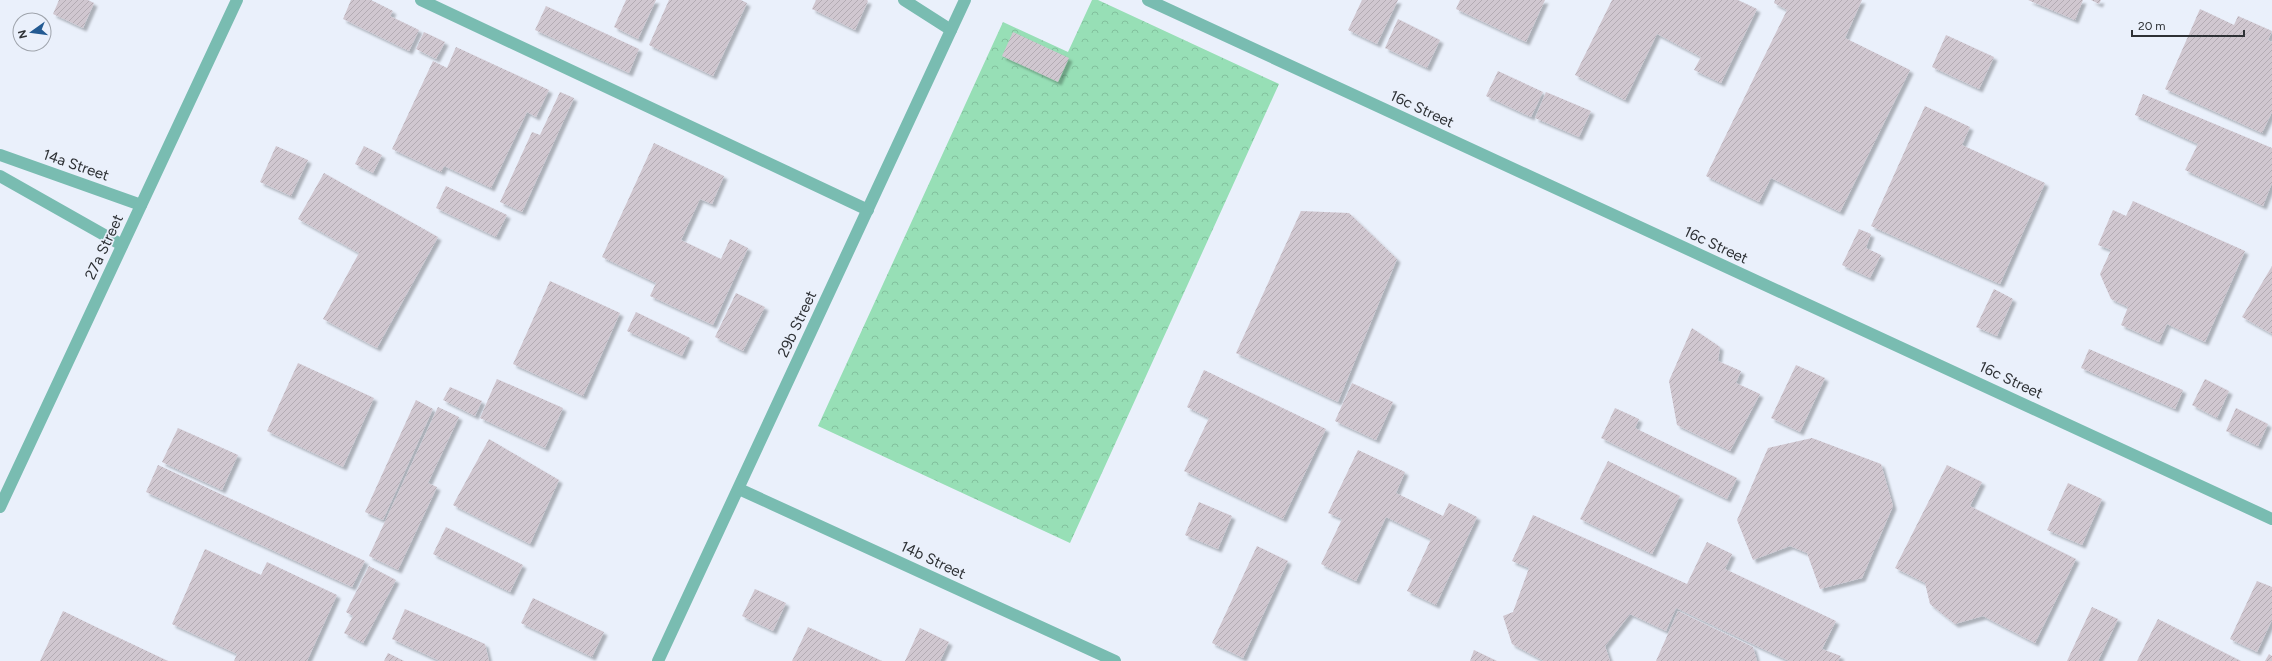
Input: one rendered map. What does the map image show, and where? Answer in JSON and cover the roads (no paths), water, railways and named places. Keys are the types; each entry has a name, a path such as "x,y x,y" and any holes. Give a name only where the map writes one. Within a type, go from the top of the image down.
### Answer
{"street":[{"name":"27a Street","path":"0,507 237,0"},
{"path":"421,0 868,210"},
{"path":"904,0 951,30"},
{"name":"29b Street","path":"658,661 965,0"},
{"name":"16c Street","path":"1148,0 2272,519"},
{"name":"14a Street","path":"0,155 141,205"},
{"path":"0,176 122,245"},
{"name":"14b Street","path":"739,489 1115,661"}]}
